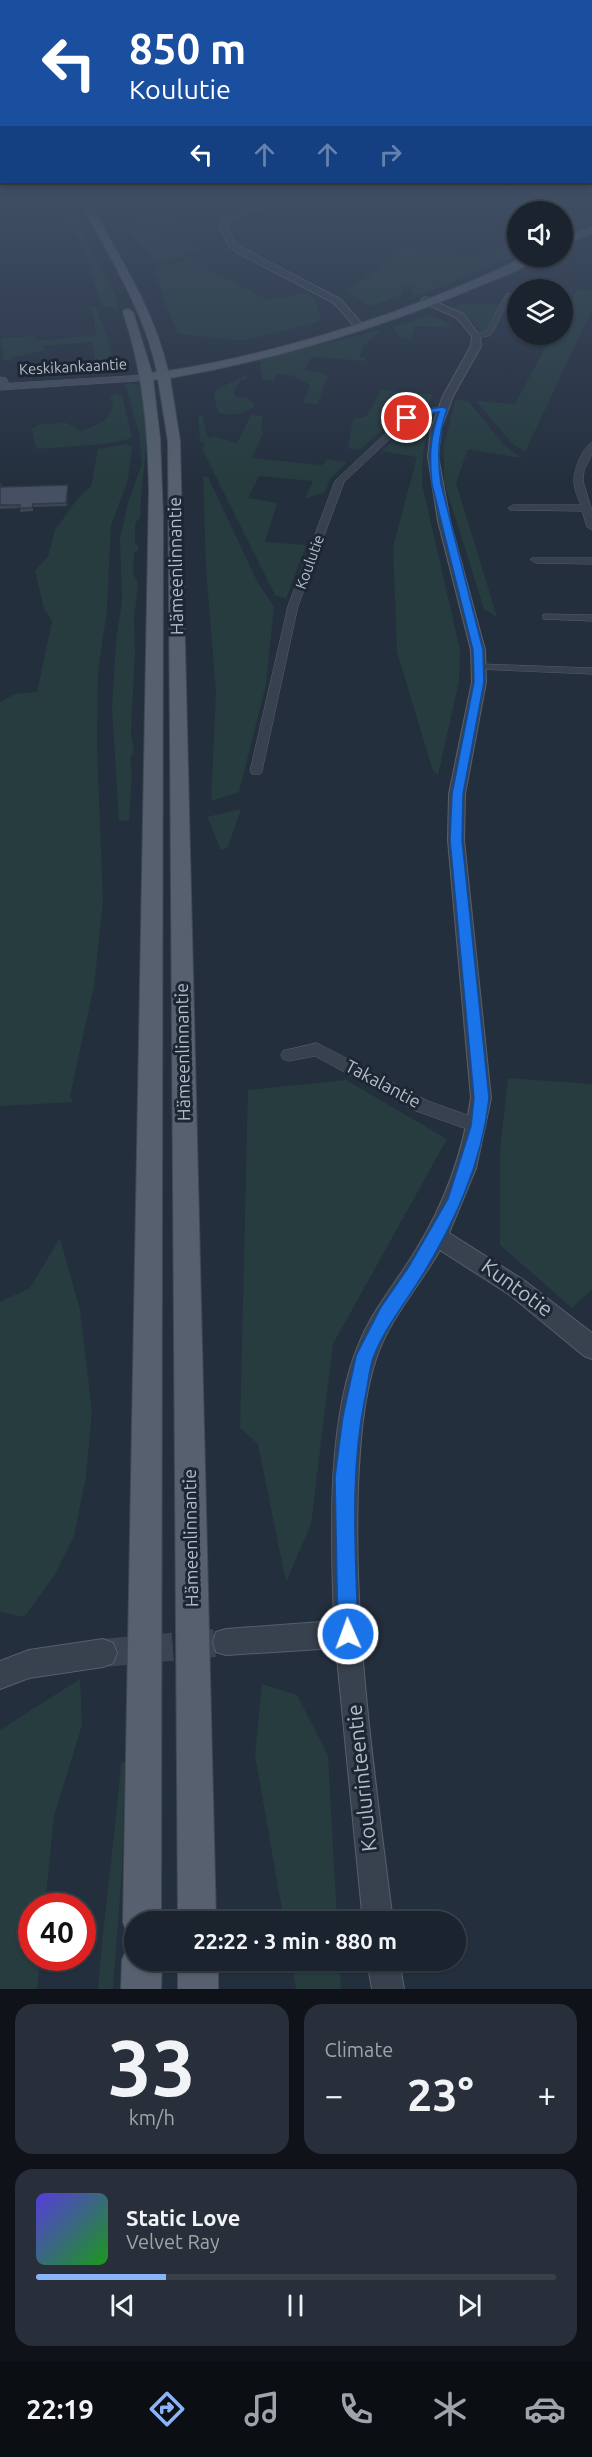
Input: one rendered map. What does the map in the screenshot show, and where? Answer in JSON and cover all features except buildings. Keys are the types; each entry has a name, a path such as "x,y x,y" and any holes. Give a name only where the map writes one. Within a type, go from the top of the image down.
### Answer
{"main road":[{"name":"Hämeenlinnantie","path":"134,294 153,336 156,516 142,1911"},
{"path":"155,374 252,357 455,294"},
{"name":"Hämeenlinnantie","path":"125,304 155,374 174,441 197,1911"},
{"name":"Keskikankaantie","path":"0,381 155,374"},
{"name":"Keskikankaantie","path":"0,381 35,385 155,374"},
{"path":"0,398 19,388 35,385"},
{"path":"141,1989 142,1971"},
{"path":"198,1971 198,1989"}],"street":[{"path":"323,294 337,301 357,325"},
{"path":"428,302 460,316 476,336 486,334 490,330 507,298"},
{"name":"Koulurinteentie","path":"377,1911 365,1816 348,1634 345,1477 352,1416 365,1356 387,1312 436,1237 455,1201 478,1126 481,1098 456,840 458,794 480,667 478,650 436,484 433,456 436,429 443,409 451,388 476,346 476,336"},
{"name":"Koulutie","path":"256,771 293,606 339,481 407,418 416,413 443,409"},
{"path":"592,445 578,476 592,527"},
{"path":"513,508 585,508"},
{"path":"536,560 592,561"},
{"path":"547,618 592,618"},
{"path":"480,667 592,671"},
{"name":"Takalantie","path":"289,1054 317,1049 422,1106 478,1126"},
{"name":"Kuntotie","path":"436,1237 516,1285 592,1348"},
{"path":"226,1642 348,1634"},
{"path":"0,1675 29,1664 104,1653"},
{"path":"385,1971 388,1989"}],"green space":[{"path":"98,294 114,294 117,309 101,305"},
{"path":"162,294 256,294 267,300 309,294 314,298 321,319 316,323 242,341 178,334"},
{"path":"351,294 401,294 401,295 369,307"},
{"path":"575,294 592,294 592,310 525,452 513,444 476,401 515,404 547,345 573,345"},
{"path":"461,304 502,304 488,330 481,332 472,321 451,308"},
{"path":"95,306 107,335 113,362 96,365 92,342 44,346 44,351 12,357 11,361 4,360 0,338 35,336 37,341 96,335 94,317 90,307"},
{"path":"431,315 451,324 446,328 416,326 412,339 400,337 393,327"},
{"path":"383,329 361,348 363,349 359,357 366,358 365,361 312,357 304,370 325,374 329,378 324,383 318,404 303,403 310,385 293,376 277,374 274,381 262,380 260,360"},
{"path":"245,376 248,378 240,381 233,393 236,397 248,398 256,406 233,415 218,412 214,397 215,390"},
{"path":"125,384 139,385 143,402 146,418 146,452 140,518 135,523 135,544 138,545 138,550 134,552 133,573 138,583 134,619 135,652 131,731 134,752 130,758 132,771 129,821 119,820 112,706 116,640 122,602 120,538 128,502 142,464 139,433"},
{"path":"381,390 433,395 429,403 406,410 359,450 348,448 353,419 367,416"},
{"path":"114,393 122,395 132,437 130,439 104,444 38,449 34,442 32,429 40,424 67,423 80,431 97,425 106,419 112,410 113,404 110,399"},
{"path":"456,399 469,402 504,445 522,458 468,449 456,483 497,617 484,609 444,482 444,445"},
{"path":"202,415 208,438 213,436 237,443 251,415 263,416 261,429 263,433 252,458 322,465 328,459 347,462 331,478 325,492 305,499 313,481 259,476 248,498 277,503 265,542 306,545 286,599 275,595 202,449 205,443 200,441 198,416"},
{"path":"414,421 428,423 423,454 422,484 460,650 459,681 438,775 433,771 397,652 393,547 417,457 382,451"},
{"path":"127,444 132,447 128,480 111,525 107,610 98,672 97,746 103,902 94,986 70,1096 73,1102 0,1106 0,702 15,694 37,692 52,621 44,608 35,571 48,556 55,530 78,498 91,486 98,449"},
{"path":"203,476 208,477 257,581 274,607 266,684 239,792 211,801 216,693 206,567"},
{"path":"241,809 228,847 221,850 207,817"},
{"path":"508,1078 592,1084 592,1289 572,1308 500,1245 500,1150"},
{"path":"346,1080 447,1139 333,1344 311,1524 286,1582 258,1444 240,1428 248,1090"},
{"path":"60,1238 80,1310 92,1411 86,1476 74,1536 54,1576 24,1617 0,1612 0,1302 30,1288"},
{"path":"80,1679 82,1725 54,1816 46,1893 18,1893 18,1971 39,1971 37,1989 0,1989 0,1730"},
{"path":"262,1684 297,1695 328,1756 336,1911 282,1911 255,1755"},
{"path":"125,1762 122,1870 113,1989 98,1989 121,1763"},
{"path":"293,1971 340,1971 341,1989 296,1989"}],"tunnel":[{"path":"103,1653 226,1642"}],"route":[{"path":"348,1634 345,1477 352,1416 365,1356 387,1312 414,1274 455,1201 478,1126 481,1098 456,856 458,794 480,667 478,650 436,484 433,456 436,429 443,409 416,413 407,418"}]}
